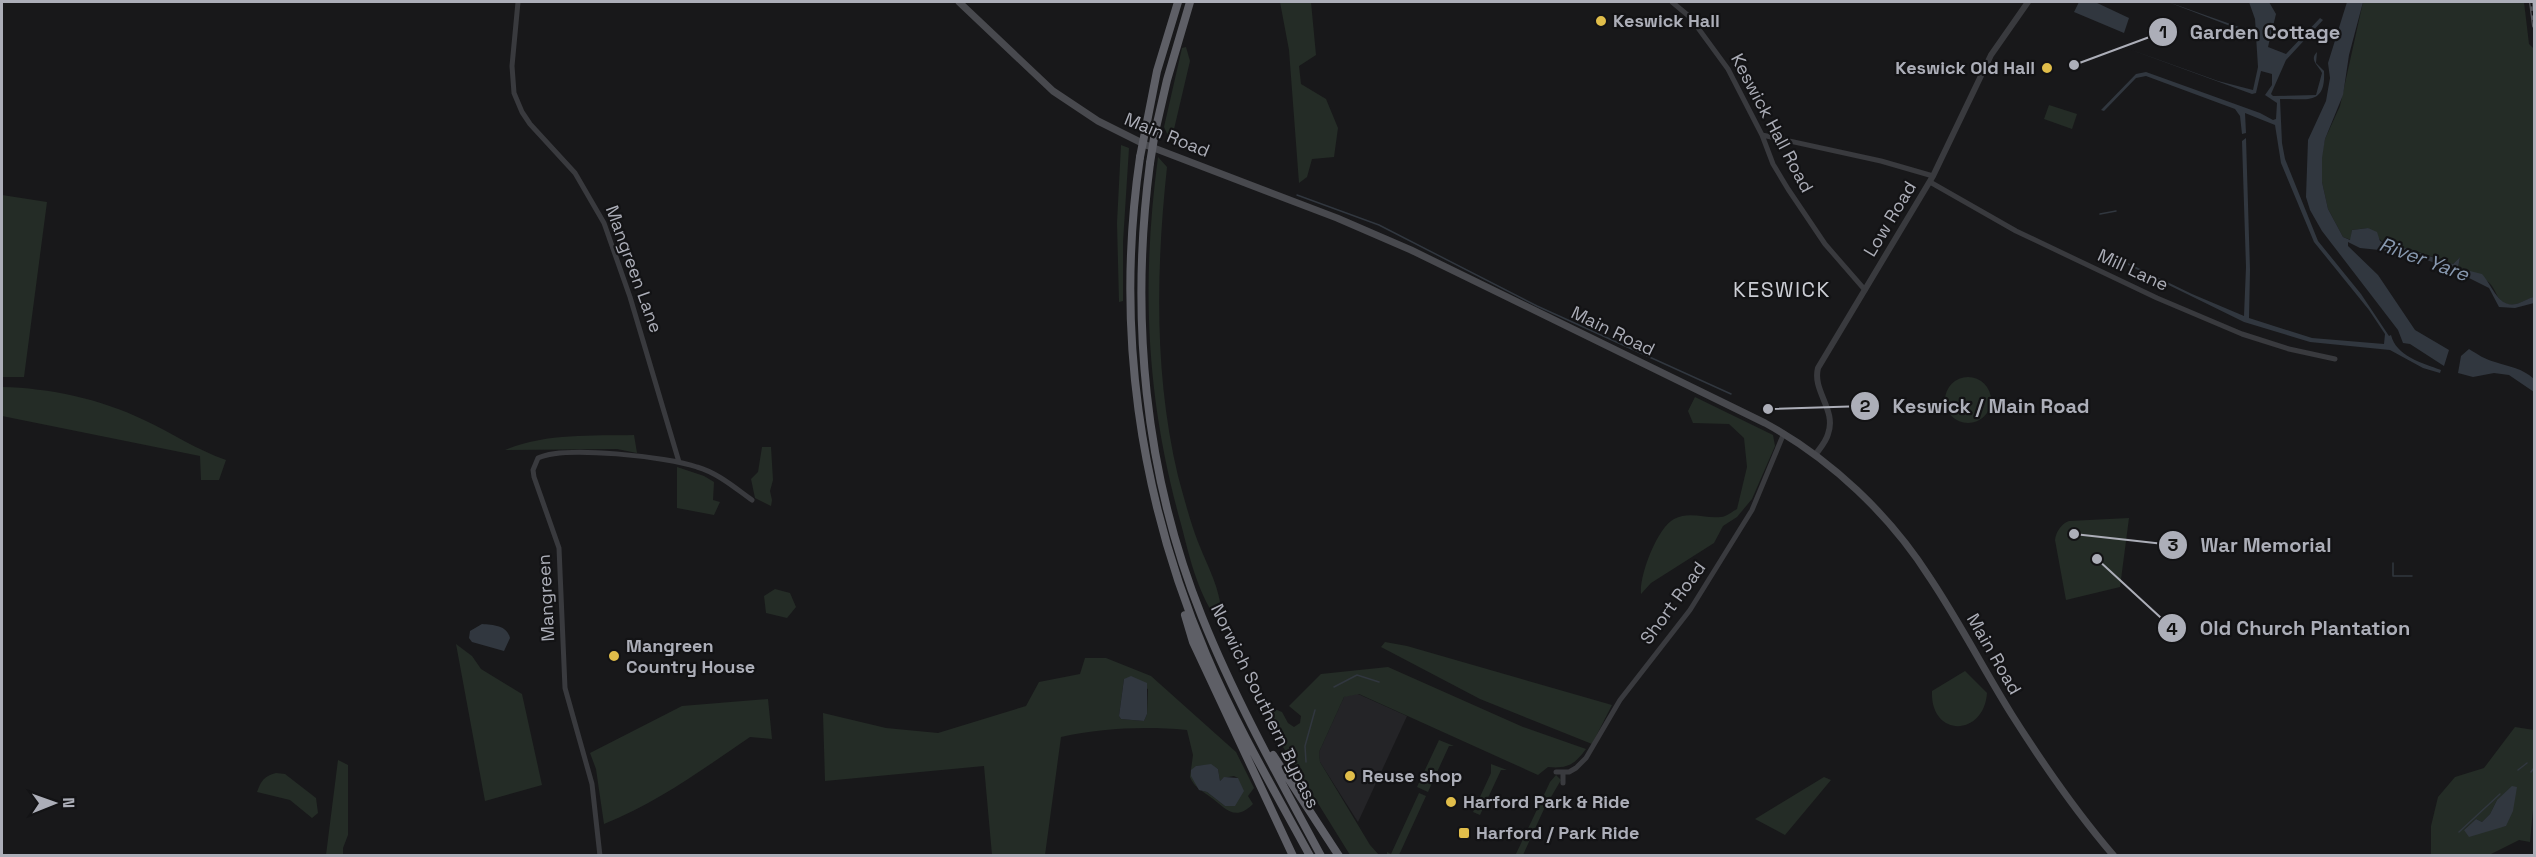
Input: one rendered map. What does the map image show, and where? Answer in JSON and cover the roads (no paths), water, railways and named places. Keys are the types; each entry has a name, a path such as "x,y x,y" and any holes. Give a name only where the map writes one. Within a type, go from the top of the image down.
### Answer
{"highway":[{"name":"Norwich Southern Bypass","path":"1178,2 1157,71 1140,157 1132,232 1130,323 1136,405 1150,487 1183,598 1207,656 1310,855"},
{"name":"Norwich Southern Bypass","path":"1190,2 1167,80 1150,163 1143,233 1141,304 1148,404 1162,486 1177,545 1202,615 1223,667 1321,855"},
{"path":"1160,525 1173,580 1193,642 1293,855"},
{"path":"1202,615 1254,722 1339,855"}],"main road":[{"name":"Main Road","path":"959,2 1053,91 1080,111 1122,134 1146,146 1337,218 1411,250 1784,433 1815,455 1833,469 1903,540 1954,615 2012,715 2082,819 2114,855"}],"street":[{"name":"Mangreen Lane","path":"518,2 512,66 514,93 530,124 575,173 604,223 630,297 679,462"},
{"name":"Keswick Hall Road","path":"1672,2 1690,17 1728,69 1762,135 1773,164 1788,189 1825,244 1865,290"},
{"name":"Low Road","path":"1815,455 1830,428 1828,411 1817,379 1818,368 1931,179 1991,56 2028,2"},
{"name":"Mill Lane","path":"1762,135 1870,159 1931,179 2016,231 2157,298 2261,340 2335,359"},
{"name":"Short Road","path":"1563,772 1576,768 1586,758 1620,700 1690,610 1752,510 1784,433"},
{"name":"Mangreen","path":"600,855 592,783 565,688 559,548 533,470 538,458 557,454 617,454 679,462 699,467 724,480 752,500"},
{"path":"1556,772 1563,772 1563,783"}],"waterway":[{"path":"1297,195 1379,225 1537,306 1731,394"},
{"path":"2100,214 2116,211"},
{"path":"2393,563 2393,576 2412,576"},
{"path":"1334,687 1357,675 1379,682"},
{"path":"1306,762 1305,746 1315,710"},
{"path":"2518,770 2527,763"},
{"path":"2531,772 2534,768"},
{"path":"2459,832 2500,794"}],"railway":[{"path":"2531,2 2534,26"}],"place":[{"name":"Keswick Hall","path":"1601,21"},
{"name":"Garden Cottage","path":"2074,65"},
{"name":"Keswick Old Hall","path":"2047,68"},
{"name":"Keswick / Main Road","path":"1768,409"},
{"name":"War Memorial","path":"2074,534"},
{"name":"Old Church Plantation","path":"2097,559"},
{"name":"Mangreen Country House","path":"614,656"},
{"name":"Reuse shop","path":"1350,776"},
{"name":"Harford Park & Ride","path":"1451,802"},
{"name":"Harford / Park Ride","path":"1464,833"}],"district":[{"name":"KESWICK","path":"1782,290"}],"water label":[{"name":"River Yare","path":"2424,259"}]}
